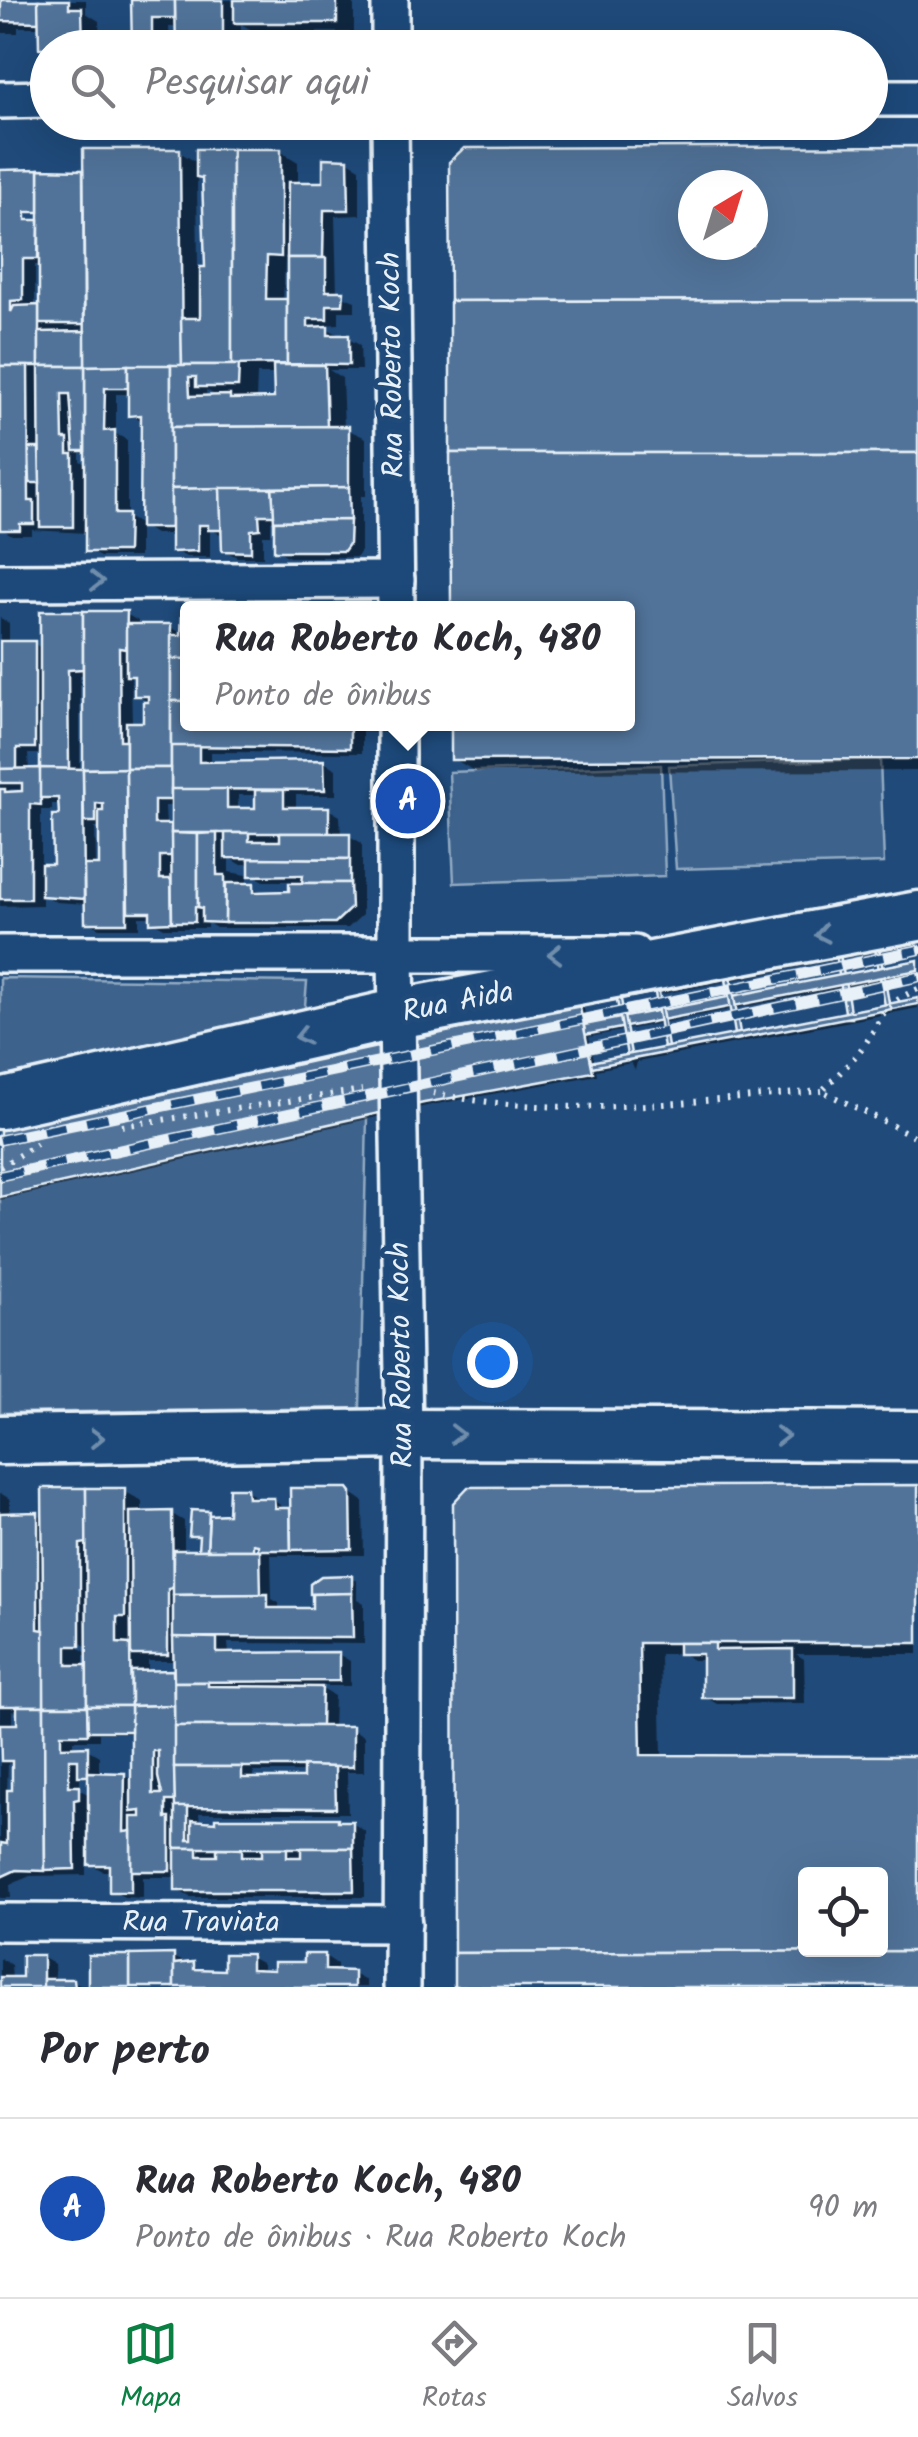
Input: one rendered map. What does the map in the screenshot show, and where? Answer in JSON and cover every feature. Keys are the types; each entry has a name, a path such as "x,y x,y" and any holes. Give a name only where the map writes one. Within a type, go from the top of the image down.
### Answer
{"street":[{"path":"390,0 390,30"},
{"path":"888,98 918,98"},
{"path":"0,100 30,100"},
{"name":"Rua Roberto Koch","path":"390,140 396,594"},
{"path":"0,582 396,594"},
{"name":"Rua Roberto Koch","path":"396,731 404,1434 402,1987"},
{"name":"Rua Aida","path":"0,1104 397,1014 918,916"},
{"path":"0,954 722,953"},
{"path":"0,1440 404,1434 918,1436"},
{"name":"Rua Traviata","path":"0,1922 402,1924"}],"path":[{"path":"918,989 898,998 884,1011 866,1043 822,1091 918,1138"}],"shaded area":[{"path":"880,759 884,863 676,869 669,766"},
{"path":"661,765 665,876 454,883 449,772"},
{"path":"0,978 307,982 304,1017 0,1084"},
{"path":"368,1076 360,1408 0,1413 0,1151"}],"building":[{"path":"1,0 39,0 39,22 1,21"},
{"path":"38,0 69,0 69,8 82,8 83,30 39,30"},
{"path":"131,0 175,0 175,18 152,18 152,30 132,30"},
{"path":"175,0 223,0 223,30 176,30"},
{"path":"234,0 337,0 337,23 234,23"},
{"path":"918,146 918,300 450,301 449,162 464,148"},
{"path":"83,149 180,149 182,365 85,366"},
{"path":"196,149 232,149 232,365 182,365 181,318 200,318 200,267 205,267 202,178 196,177"},
{"path":"232,149 281,149 281,257 267,256 266,299 287,299 287,364 232,365"},
{"path":"323,158 348,159 349,210 324,210 323,258 287,258 288,182 323,182"},
{"path":"39,169 83,170 84,324 39,324"},
{"path":"39,169 39,212 26,212 26,220 39,220 38,259 23,259 23,300 11,301 11,312 14,306 39,305 39,366 0,366 0,170"},
{"path":"287,258 326,258 326,291 344,291 343,305 327,305 327,319 308,319 308,327 328,326 328,335 349,335 349,365 287,364"},
{"path":"918,300 918,453 450,453 450,301"},
{"path":"85,331 85,366 39,366 39,332"},
{"path":"128,365 128,388 105,388 104,431 115,430 115,514 128,514 127,552 85,552 85,366"},
{"path":"128,365 171,365 171,528 140,528 141,415 128,416"},
{"path":"171,365 239,365 238,387 196,387 196,377 189,377 190,396 230,395 230,399 274,398 273,365 325,365 327,426 171,427"},
{"path":"0,366 28,366 29,501 34,501 34,524 20,524 20,530 0,530"},
{"path":"39,366 85,366 85,451 74,451 70,394 62,394 63,439 68,439 68,454 73,454 73,527 40,527"},
{"path":"349,426 349,487 171,489 171,427"},
{"path":"29,448 39,448 40,483 30,483"},
{"path":"450,453 918,453 918,759 451,760 451,731 635,731 635,601 451,601"},
{"path":"349,487 350,520 274,521 272,488"},
{"path":"220,488 222,530 198,525 198,551 171,552 171,489"},
{"path":"220,488 272,488 274,515 259,515 260,529 251,530 251,552 222,551"},
{"path":"350,520 349,544 344,551 274,551 274,521"},
{"path":"40,611 83,611 83,669 68,670 69,769 40,768"},
{"path":"83,611 127,611 126,649 119,648 120,740 126,740 126,768 83,769"},
{"path":"126,624 171,624 171,768 126,768 126,722 143,722 143,702 148,702 148,696 134,696 134,676 126,676"},
{"path":"171,635 180,635 180,659 171,659"},
{"path":"0,641 35,641 35,748 17,748 17,769 0,769"},
{"path":"171,659 180,659 180,701 171,701"},
{"path":"171,701 180,701 180,731 350,731 350,748 171,746"},
{"path":"171,746 199,746 199,762 324,760 325,790 171,789"},
{"path":"40,768 41,805 30,804 30,899 0,899 0,789 22,791 22,783 0,783 0,769"},
{"path":"40,768 83,769 84,899 41,896 41,864 53,864 52,815 59,815 58,798 40,798"},
{"path":"126,768 127,923 85,923 84,865 99,865 99,811 103,811 103,804 96,803 96,822 84,822 83,769"},
{"path":"126,768 171,768 171,800 154,800 154,824 172,824 171,856 160,856 160,879 171,879 172,922 150,923 150,912 128,912"},
{"path":"171,789 227,789 227,808 255,808 255,790 284,790 284,807 329,807 329,833 171,833"},
{"path":"171,833 198,834 195,922 172,922"},
{"path":"217,833 217,875 225,875 225,923 202,922 202,908 198,907 198,834"},
{"path":"225,833 249,833 249,841 280,841 280,833 350,833 350,859 225,858"},
{"path":"249,858 350,859 350,883 302,883 303,875 249,876"},
{"path":"226,883 254,883 254,892 289,891 289,883 350,883 351,908 335,923 225,923"},
{"path":"918,934 918,941 580,1007 579,1003"},
{"path":"878,942 890,1008 886,1011 874,943"},
{"path":"839,949 851,1018 846,1018 835,950"},
{"path":"918,960 918,970 585,1035 584,1025"},
{"path":"730,972 741,1039 736,1040 725,973"},
{"path":"658,986 669,1053 665,1054 654,987"},
{"path":"620,994 632,1059 628,1061 616,995"},
{"path":"918,998 918,1004 592,1067 590,1062"},
{"path":"579,1003 593,1072 424,1103 0,1197 0,1129"},
{"path":"918,1485 918,1643 639,1643 641,1755 918,1756 918,1951 888,1951 888,1867 798,1867 798,1952 454,1953 453,1503 468,1487"},
{"path":"42,1488 86,1488 87,1543 80,1544 80,1646 67,1646 67,1665 87,1665 87,1706 44,1706"},
{"path":"86,1488 125,1488 125,1617 117,1617 117,1643 130,1644 131,1706 87,1706"},
{"path":"229,1488 247,1488 248,1498 274,1498 275,1508 290,1508 291,1550 258,1550 258,1545 253,1544 253,1550 207,1550 209,1515 228,1514"},
{"path":"290,1488 348,1488 352,1549 291,1550"},
{"path":"191,1510 209,1511 207,1550 198,1550 199,1536 189,1536"},
{"path":"172,1511 173,1588 168,1589 168,1655 131,1655 130,1512"},
{"path":"38,1512 38,1629 44,1630 44,1706 0,1706 0,1513"},
{"path":"173,1550 260,1550 261,1594 173,1595"},
{"path":"352,1575 352,1593 310,1594 310,1584 321,1576"},
{"path":"352,1593 353,1638 173,1637 173,1595 268,1594 268,1608 312,1608 312,1594"},
{"path":"173,1637 217,1638 217,1653 339,1652 339,1681 174,1682"},
{"path":"678,1643 715,1643 715,1650 793,1649 793,1698 702,1698 702,1654 678,1654"},
{"path":"173,1670 174,1705 131,1706 131,1671"},
{"path":"174,1682 322,1687 321,1726 174,1726"},
{"path":"174,1705 175,1801 166,1801 166,1818 170,1818 170,1871 131,1871 131,1817 141,1817 141,1811 131,1812 131,1706","holes":["153,1751 158,1751 162,1794 153,1794"]},
{"path":"17,1706 44,1706 45,1871 16,1870 1,1877 1,1843 7,1844 7,1790 12,1790 12,1761 1,1761 0,1724 17,1724"},
{"path":"44,1706 87,1706 88,1734 61,1734 61,1747 88,1746 88,1776 78,1776 78,1759 69,1759 69,1786 79,1786 79,1799 74,1800 75,1869 45,1870"},
{"path":"87,1706 131,1706 131,1731 88,1731"},
{"path":"174,1726 353,1726 353,1767 174,1767"},
{"path":"303,1766 335,1767 336,1808 175,1807 174,1767 242,1767 242,1778 303,1778"},
{"path":"88,1772 125,1773 124,1832 131,1831 131,1892 109,1892 109,1865 88,1865"},
{"path":"175,1807 188,1807 188,1840 192,1840 192,1820 338,1818 353,1821 353,1848 175,1848"},
{"path":"175,1848 198,1848 198,1856 217,1856 217,1848 242,1849 242,1856 262,1856 262,1848 287,1848 287,1857 301,1857 301,1848 353,1848 354,1891 175,1891"},
{"path":"888,1951 918,1951 918,1987 454,1987 454,1953 798,1952 798,1957 888,1957"},
{"path":"174,1954 174,1987 130,1987 130,1955"},
{"path":"224,1954 251,1954 251,1969 274,1970 274,1962 304,1962 304,1954 325,1954 325,1970 354,1971 354,1987 174,1987 174,1964 194,1962 194,1969 224,1970"},
{"path":"22,1955 43,1955 43,1987 0,1987 0,1977 22,1977"},
{"path":"88,1955 130,1955 130,1987 88,1987"},
{"path":"43,1979 74,1979 75,1987 43,1987"}],"railway":[{"path":"0,1140 918,950"},
{"path":"0,1176 918,977"}],"place":[{"name":"Rua Roberto Koch, 480","path":"408,801"}]}
